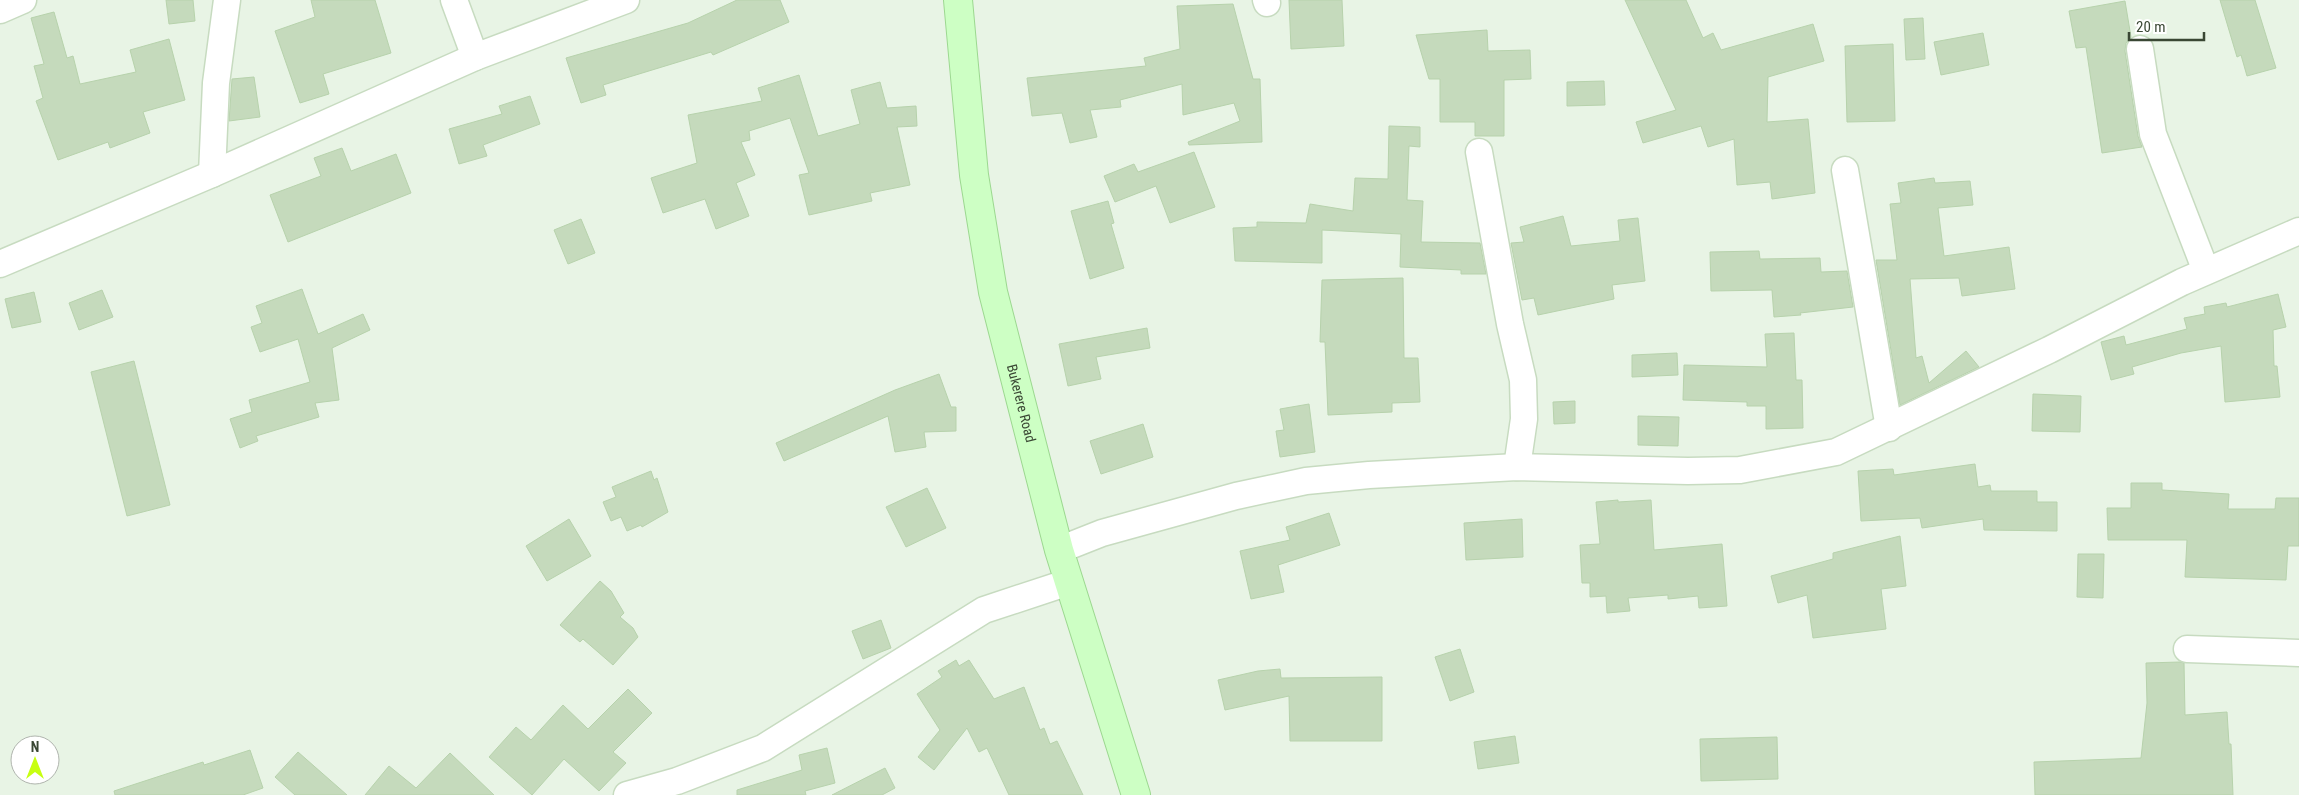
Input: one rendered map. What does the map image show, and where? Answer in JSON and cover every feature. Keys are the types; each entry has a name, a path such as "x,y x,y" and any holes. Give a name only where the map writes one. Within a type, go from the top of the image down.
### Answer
{"main road":[{"name":"Bukerere Road","path":"958,0 974,175 992,292 1059,550 1136,795"}],"street":[{"path":"0,10 23,0"},
{"path":"212,174 216,83 227,0"},
{"path":"454,0 475,57"},
{"path":"0,264 212,174 475,57 626,0"},
{"path":"2140,49 2153,134 2206,271"},
{"path":"1479,152 1510,324 1523,380 1524,419 1517,467"},
{"path":"1845,170 1889,428"},
{"path":"1059,550 1121,528 1236,496 1306,481 1369,475 1517,467 1688,471 1740,470 1836,452 1889,428 2206,271 2299,231"},
{"path":"627,795 693,776 763,748 984,610 1069,582"},
{"path":"2187,649 2299,653"}],"building":[{"path":"166,0 193,0 195,21 169,24"},
{"path":"311,0 375,0 391,53 323,74 329,94 300,103 275,31 315,17"},
{"path":"737,0 780,0 789,22 713,55 711,52 603,85 606,95 581,103 566,58 688,23"},
{"path":"1289,0 1342,0 1344,46 1291,49"},
{"path":"1625,0 1686,0 1703,38 1713,33 1721,50 1813,24 1824,61 1768,77 1767,122 1808,119 1815,193 1772,199 1770,182 1737,185 1734,139 1708,147 1701,126 1643,143 1636,122 1676,110"},
{"path":"2220,0 2255,0 2276,68 2247,76 2241,55 2237,57"},
{"path":"2125,1 2131,37 2126,43 2125,51 2138,136 2142,147 2102,153 2086,47 2076,48 2069,11"},
{"path":"1233,4 1253,79 1260,79 1262,142 1189,145 1188,142 1240,121 1234,103 1183,115 1182,84 1120,100 1121,107 1090,110 1097,137 1070,143 1062,113 1032,116 1027,78 1146,66 1144,58 1180,49 1177,6"},
{"path":"54,12 67,58 73,56 80,84 136,72 130,50 169,39 185,100 143,112 150,133 110,148 108,142 58,160 36,101 43,98 34,66 44,64 31,18"},
{"path":"1923,18 1925,59 1906,60 1904,19"},
{"path":"1487,30 1488,51 1530,50 1531,79 1504,80 1504,136 1475,136 1475,122 1440,122 1440,79 1429,79 1416,35"},
{"path":"1983,33 1989,65 1941,75 1934,42"},
{"path":"1893,44 1895,121 1847,122 1845,46"},
{"path":"799,75 818,136 860,124 851,90 880,82 887,108 916,106 917,126 897,127 910,185 870,193 872,201 809,215 799,175 809,173 790,118 749,131 750,140 741,142 755,175 736,183 749,216 716,229 705,199 663,213 651,178 697,163 688,115 762,101 758,88"},
{"path":"254,77 260,117 229,121 232,79"},
{"path":"1604,81 1605,105 1567,106 1567,82"},
{"path":"530,96 540,124 483,145 487,156 459,164 449,129 502,114 499,106"},
{"path":"1389,126 1420,127 1420,147 1409,146 1407,200 1423,201 1421,242 1480,243 1486,274 1461,274 1461,270 1400,267 1401,234 1322,230 1322,263 1235,261 1233,228 1257,227 1257,222 1306,223 1310,204 1353,211 1355,178 1388,179"},
{"path":"342,148 351,171 396,154 411,193 288,242 270,195 321,176 314,158"},
{"path":"1194,152 1215,207 1170,223 1156,186 1115,202 1104,176 1134,164 1138,172"},
{"path":"1934,178 1935,183 1970,181 1973,205 1938,208 1944,256 2009,247 2015,289 1962,296 1959,278 1910,279 1916,358 1922,356 1929,383 1966,351 1979,367 1900,405 1876,260 1897,260 1890,204 1901,203 1898,183"},
{"path":"1108,201 1114,223 1111,224 1124,268 1090,279 1071,211"},
{"path":"1563,216 1571,246 1620,241 1618,220 1638,218 1645,281 1612,285 1614,299 1538,315 1534,298 1522,300 1511,243 1524,242 1520,227"},
{"path":"581,219 595,253 568,264 554,230"},
{"path":"1759,251 1760,259 1820,258 1821,272 1847,271 1853,307 1774,317 1772,290 1711,291 1710,252"},
{"path":"1403,278 1404,358 1418,358 1420,402 1392,403 1392,412 1328,415 1325,342 1320,342 1322,280"},
{"path":"302,289 318,334 363,314 370,330 332,348 339,400 315,403 319,417 256,436 258,441 240,448 230,419 252,412 249,400 310,382 298,339 260,352 251,327 262,323 256,306"},
{"path":"102,290 113,317 79,330 69,303"},
{"path":"34,292 41,322 12,328 5,299"},
{"path":"2278,294 2286,327 2273,330 2274,366 2277,366 2280,397 2225,402 2221,346 2181,353 2132,367 2134,374 2111,380 2101,342 2124,336 2126,345 2187,329 2184,318 2205,314 2204,307 2226,303 2227,307"},
{"path":"1147,328 1150,348 1096,357 1101,379 1068,386 1059,344"},
{"path":"1794,333 1796,380 1802,380 1803,428 1766,429 1766,406 1747,406 1747,402 1683,400 1684,365 1767,367 1765,334"},
{"path":"1677,353 1678,375 1632,377 1632,355"},
{"path":"134,361 170,505 127,516 91,372"},
{"path":"939,374 951,407 956,407 956,431 924,432 926,447 895,452 888,416 784,461 776,443 895,390"},
{"path":"2033,394 2081,396 2080,432 2032,431"},
{"path":"1575,401 1575,423 1554,424 1553,402"},
{"path":"1309,404 1315,452 1280,457 1276,431 1284,430 1280,409"},
{"path":"1638,416 1679,417 1678,446 1638,445"},
{"path":"1143,424 1153,457 1101,474 1090,441"},
{"path":"1975,464 1978,487 1990,485 1991,491 2037,491 2037,502 2057,502 2057,531 1984,530 1983,519 1922,528 1920,518 1861,521 1858,471 1893,469 1894,475"},
{"path":"651,471 654,480 657,478 668,512 642,527 641,525 627,531 621,517 611,521 603,502 616,497 612,487"},
{"path":"2131,483 2162,483 2162,490 2229,494 2228,509 2275,509 2276,498 2299,498 2299,546 2288,546 2286,580 2185,577 2187,540 2108,540 2107,508 2131,508"},
{"path":"927,488 946,528 906,547 886,507"},
{"path":"1618,500 1618,502 1651,500 1654,550 1722,544 1727,606 1699,608 1698,596 1668,599 1668,595 1628,598 1630,611 1607,613 1606,596 1590,597 1590,583 1582,583 1580,545 1600,544 1596,502"},
{"path":"1329,513 1340,545 1278,565 1284,592 1251,599 1240,551 1290,540 1286,527"},
{"path":"569,519 591,556 547,581 526,546"},
{"path":"1522,519 1523,557 1466,560 1464,523"},
{"path":"1900,536 1906,586 1881,589 1886,629 1813,638 1807,595 1778,603 1771,576 1833,559 1833,553"},
{"path":"2078,554 2104,554 2103,598 2077,597"},
{"path":"600,581 611,591 624,613 620,617 633,628 638,637 613,665 583,639 580,642 560,625"},
{"path":"881,620 891,648 863,659 852,631"},
{"path":"1460,649 1474,692 1450,701 1435,657"},
{"path":"956,660 959,666 969,660 994,699 1024,687 1040,730 1044,728 1050,744 1057,741 1083,795 1009,795 987,748 979,752 967,728 934,770 918,757 940,730 917,694 942,677 938,671"},
{"path":"2146,663 2184,663 2185,715 2227,712 2229,744 2231,744 2233,795 2035,795 2034,762 2141,758 2147,703"},
{"path":"1280,669 1281,678 1382,677 1382,741 1290,741 1289,696 1225,710 1218,680 1258,671"},
{"path":"628,689 652,713 613,752 626,763 599,791 564,759 532,795 489,757 516,727 531,740 563,705 588,729"},
{"path":"1515,736 1519,763 1478,769 1474,742"},
{"path":"1777,737 1778,779 1701,781 1700,739"},
{"path":"827,748 835,783 805,791 806,795 737,795 737,790 802,770 799,755"},
{"path":"250,750 263,788 243,795 115,795 114,791 203,762 204,765"},
{"path":"298,752 347,795 295,795 275,777"},
{"path":"450,753 494,795 365,795 389,766 416,788"},
{"path":"885,768 895,788 882,795 832,795"}]}
